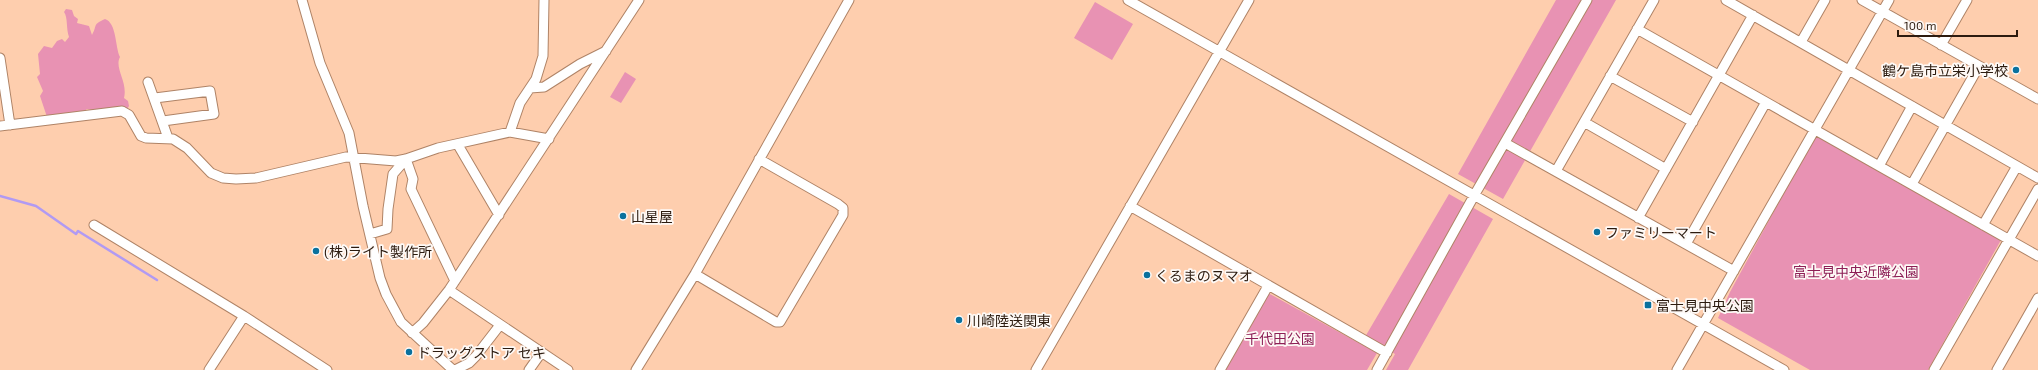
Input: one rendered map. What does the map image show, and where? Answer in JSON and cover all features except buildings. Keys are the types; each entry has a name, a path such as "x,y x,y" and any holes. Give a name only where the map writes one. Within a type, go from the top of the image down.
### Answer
{"street":[{"path":"302,0 320,63 349,133 380,278 396,315 412,333 454,370 469,363 500,325"},
{"path":"510,132 520,103 536,79 543,56 544,0"},
{"path":"412,333 423,323 449,290 639,0"},
{"path":"636,370 695,274 849,0"},
{"path":"1128,0 1475,194 1784,370"},
{"path":"1036,370 1249,0"},
{"path":"1377,370 1475,194 1587,0"},
{"path":"1556,171 1654,0"},
{"path":"1726,0 2038,178"},
{"path":"1801,42 1825,0"},
{"path":"1862,0 2038,99"},
{"path":"1677,370 1889,0"},
{"path":"1942,45 1967,0"},
{"path":"1638,218 1752,15"},
{"path":"1637,29 2038,256"},
{"path":"530,88 544,86 580,64 607,51"},
{"path":"0,58 10,125"},
{"path":"1912,184 1979,66"},
{"path":"1610,76 1693,122"},
{"path":"148,82 163,120 168,138"},
{"path":"154,98 210,91 214,114 163,120"},
{"path":"1686,244 1766,102"},
{"path":"1879,166 1912,106"},
{"path":"0,126 122,111 129,115 141,136 146,138 168,138 180,142 211,173 223,178 256,178 346,158 406,160 438,148 458,145 510,132 549,139"},
{"path":"1584,122 1666,169"},
{"path":"1505,143 1734,271"},
{"path":"458,145 499,214"},
{"path":"695,274 776,322 780,322 841,218 844,211 841,206 759,159"},
{"path":"370,234 387,229 393,174 406,160"},
{"path":"406,160 413,179 411,189 455,281"},
{"path":"1983,225 2017,166"},
{"path":"1934,370 2038,189"},
{"path":"1130,206 1386,353"},
{"path":"94,225 244,316 327,370"},
{"path":"1220,370 1268,286"},
{"path":"449,290 568,370"},
{"path":"1997,370 2038,298"},
{"path":"209,370 244,316"},
{"path":"529,370 541,353"}],"green space":[{"path":"1556,0 1616,0 1503,199 1458,174"},
{"path":"1095,2 1133,24 1112,60 1074,38"},
{"path":"66,9 72,10 74,16 78,19 77,23 89,26 92,35 98,22 105,19 112,25 120,57 119,66 125,92 124,98 128,101 129,106 126,111 112,108 94,110 87,109 80,114 47,117 40,96 43,91 37,77 40,74 38,54 44,46 52,48 57,41 62,39 65,42 69,37 64,12"},
{"path":"625,72 636,79 621,103 610,97"},
{"name":"富士見中央近隣公園","path":"1816,134 2001,240 1928,370 1810,370 1718,318 1730,292"},
{"path":"1449,194 1493,219 1408,370 1386,370 1395,354 1365,337"},
{"name":"千代田公園","path":"1268,293 1377,353 1367,370 1224,370"}],"waterway":[{"path":"0,196 36,206 76,234 78,231 157,280"}],"place":[{"name":"鶴ケ島市立栄小学校","path":"2016,70"},
{"name":"山星屋","path":"623,216"},
{"name":"ファミリーマート","path":"1597,232"},
{"name":"(株)ライト製作所","path":"316,251"},
{"name":"くるまのヌマオ","path":"1147,275"},
{"name":"富士見中央公園","path":"1648,305"},
{"name":"川崎陸送関東","path":"959,320"},
{"name":"ドラッグストア セキ","path":"409,352"}]}
